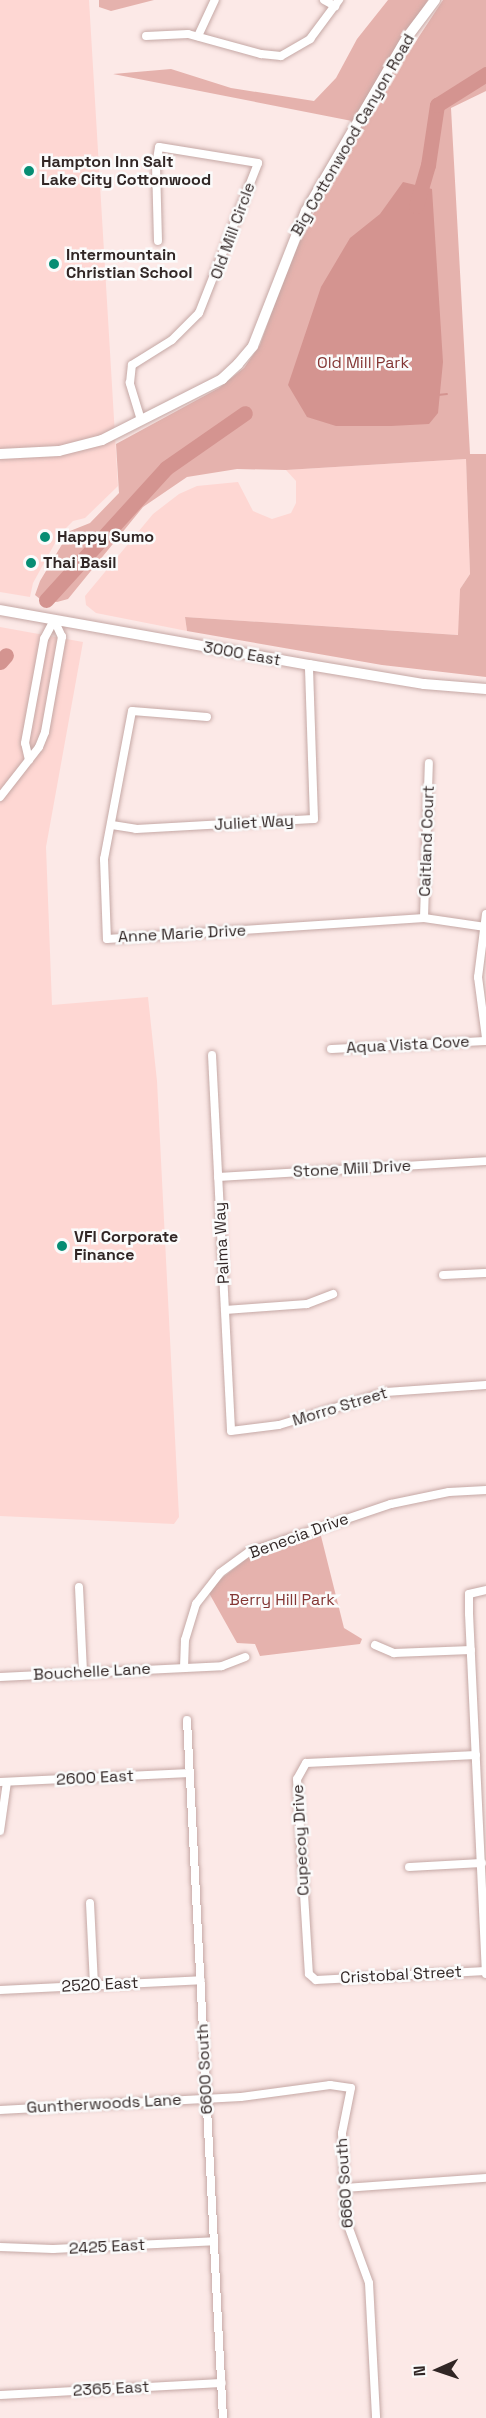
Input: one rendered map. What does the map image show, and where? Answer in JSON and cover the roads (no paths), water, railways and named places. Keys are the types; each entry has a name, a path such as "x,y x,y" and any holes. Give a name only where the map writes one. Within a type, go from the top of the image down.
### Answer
{"street":[{"path":"198,36 215,0"},
{"path":"146,36 174,33 198,36 261,54 281,56 310,39 337,3 324,0"},
{"name":"Big Cottonwood Canyon Road","path":"0,454 80,448 222,379 253,346 306,211 408,36 435,0"},
{"name":"Old Mill Circle","path":"141,420 130,383 132,365 172,340 199,313 258,163 159,147 155,223 158,241"},
{"name":"3000 East","path":"0,610 424,684 486,689"},
{"path":"29,760 25,743 44,639 54,620"},
{"path":"0,797 39,747 49,716 62,638 54,620"},
{"name":"Juliet Way","path":"112,825 136,829 314,819 309,665"},
{"name":"Anne Marie Drive","path":"207,717 132,711 104,859 107,939 424,918 486,926"},
{"name":"Caitland Court","path":"424,918 429,763"},
{"path":"486,914 478,976 486,1039"},
{"name":"Aqua Vista Cove","path":"331,1049 486,1039"},
{"name":"Palma Way","path":"212,1055 231,1431"},
{"name":"Stone Mill Drive","path":"218,1177 486,1161"},
{"path":"443,1275 486,1273"},
{"path":"225,1310 308,1304 333,1294"},
{"name":"Morro Street","path":"231,1431 279,1425 386,1392 486,1385"},
{"name":"Benecia Drive","path":"184,1668 185,1640 196,1604 220,1573 249,1552 391,1504 440,1494 486,1490"},
{"path":"79,1587 83,1673"},
{"path":"486,1590 469,1594 486,1976"},
{"path":"375,1645 394,1653 471,1650"},
{"name":"Bouchelle Lane","path":"0,1677 222,1666 245,1657"},
{"name":"6600 South","path":"187,1720 223,2418"},
{"name":"Cupecoy Drive","path":"316,1980 307,1965 299,1770 306,1763 476,1755"},
{"name":"2600 East","path":"4,1782 190,1773"},
{"path":"0,1832 4,1782"},
{"path":"409,1867 482,1863"},
{"path":"90,1903 94,1986"},
{"name":"Cristobal Street","path":"316,1980 486,1971"},
{"name":"2520 East","path":"0,1990 201,1980"},
{"name":"Guntherwoods Lane","path":"0,2110 207,2099 310,2086 351,2088"},
{"name":"6660 South","path":"351,2088 343,2120 348,2234 369,2283 376,2418"},
{"path":"345,2188 486,2178"},
{"name":"2425 East","path":"0,2247 53,2249 214,2241"},
{"name":"2365 East","path":"0,2395 222,2383"}],"waterway":[{"path":"416,206 428,165 437,105 486,74"},
{"path":"438,395 447,394"},
{"path":"46,600 166,468 245,413"},
{"path":"0,662 6,655"}],"place":[{"name":"Hampton Inn Salt Lake City Cottonwood","path":"29,171"},
{"name":"Intermountain Christian School","path":"54,264"},
{"name":"Happy Sumo","path":"45,537"},
{"name":"Thai Basil","path":"31,563"},
{"name":"VFI Corporate Finance","path":"62,1246"}],"park label":[{"name":"Old Mill Park","path":"363,363"},
{"name":"Berry Hill Park","path":"282,1600"}]}
